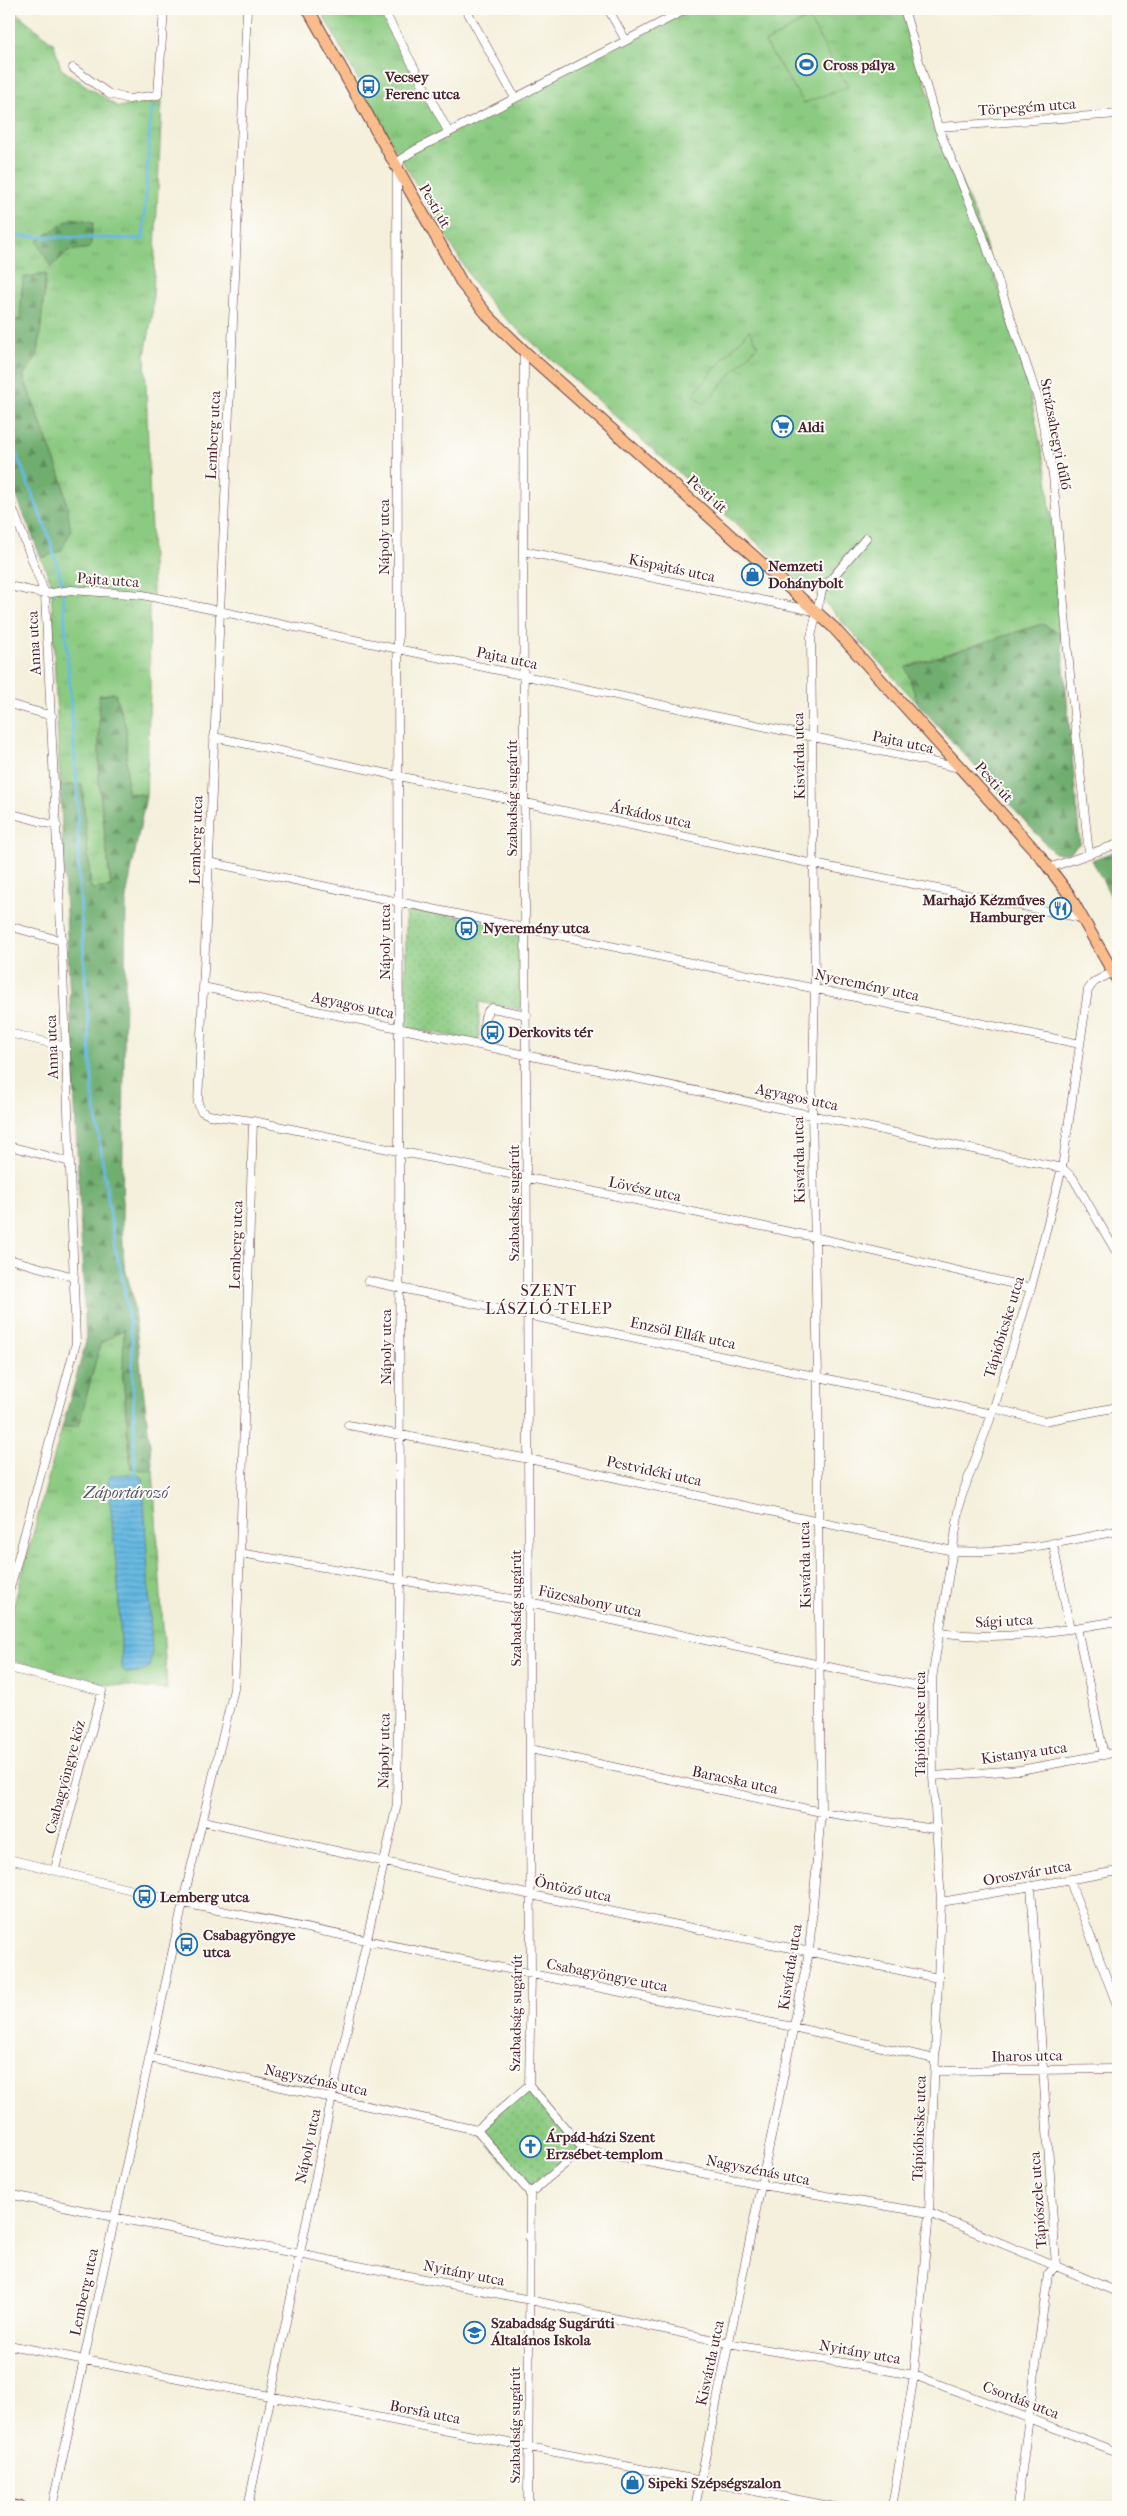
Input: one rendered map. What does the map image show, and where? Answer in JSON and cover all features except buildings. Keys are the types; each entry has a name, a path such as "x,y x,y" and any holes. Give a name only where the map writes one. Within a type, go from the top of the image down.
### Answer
{"main road":[{"name":"Pesti út","path":"308,9 463,285 490,318 524,351 833,628 962,768 1049,868 1082,918 1116,976"},
{"path":"9,2505 21,2507"}],"street":[{"path":"73,68 109,94 129,99 158,95 164,9"},
{"name":"Lemberg utca","path":"52,2507 113,2217 234,1689 254,1121 209,1115 201,1111 198,1103 247,9"},
{"path":"383,9 449,133"},
{"path":"466,9 515,98"},
{"path":"608,9 625,40"},
{"path":"397,170 401,158 687,9"},
{"name":"Strázsahegyi dűlő","path":"904,9 938,128 980,227 1038,399 1053,475 1089,854"},
{"name":"Törpegém utca","path":"938,128 1118,114"},
{"name":"Nápoly utca","path":"248,2507 332,2097 397,1804 400,1580 400,1152 397,170"},
{"name":"Szabadság sugárút","path":"524,351 523,551 526,802 531,1895 529,2085"},
{"name":"Anna utca","path":"9,499 46,593 62,941 76,1343 9,1592"},
{"name":"Kisvárda utca","path":"695,2507 809,1952 821,1812 818,1375 812,1115 815,989 811,637 822,590 866,538"},
{"name":"Kispajtás utca","path":"523,551 816,612"},
{"name":"Pajta utca","path":"9,586 46,593 71,590 143,596 962,768"},
{"path":"9,704 52,716"},
{"name":"Árkádos utca","path":"214,737 814,864 1082,918"},
{"path":"9,813 57,826"},
{"path":"1049,868 1118,844"},
{"name":"Nyeremény utca","path":"208,862 398,900 1080,1044"},
{"path":"9,926 62,941"},
{"name":"Tápióbicske utca","path":"892,2507 914,2375 930,2213 940,1902 933,1776 931,1689 966,1480 993,1411 1031,1288 1062,1168 1088,990 1094,982 1116,976"},
{"name":"Agyagos utca","path":"203,987 1062,1168"},
{"path":"486,1046 484,1015 487,1010 492,1008 527,1015"},
{"path":"9,1033 66,1048"},
{"name":"Lövész utca","path":"254,1121 814,1237 1031,1288"},
{"path":"9,1146 70,1162"},
{"path":"1062,1168 1073,1178 1118,1255"},
{"path":"9,1259 74,1277"},
{"name":"Enzsöl Ellák utca","path":"368,1281 1044,1421 1118,1407"},
{"name":"Pestvidéki utca","path":"348,1425 529,1459 818,1520 953,1551 990,1552 1118,1531"},
{"path":"1053,1543 1104,1755"},
{"name":"Füzesabony utca","path":"240,1553 529,1602 931,1689"},
{"name":"Sági utca","path":"940,1632 994,1638 1020,1636 1118,1621"},
{"name":"Csabagyöngye köz","path":"9,1668 102,1691 55,1870"},
{"name":"Baracska utca","path":"530,1749 821,1812 936,1830"},
{"name":"Kistanya utca","path":"933,1776 1020,1770 1118,1752"},
{"name":"Öntöző utca","path":"204,1820 531,1895 938,1978"},
{"name":"Csabagyöngye utca","path":"9,1859 184,1903 794,2027 935,2059"},
{"name":"Oroszvár utca","path":"940,1902 1118,1871"},
{"path":"1069,1879 1118,2008"},
{"name":"Tápiószele utca","path":"1017,2507 1048,2274 1056,2266 1031,1886"},
{"name":"Nagyszénás utca","path":"149,2058 477,2130"},
{"name":"Iharos utca","path":"935,2071 1044,2068 1118,2069"},
{"path":"529,2085 583,2149 530,2193 477,2130 529,2085"},
{"name":"Nagyszénás utca","path":"583,2149 761,2185 930,2213 1118,2292"},
{"name":"Szabadság sugárút","path":"528,2507 530,2193"},
{"name":"Nyitány utca","path":"9,2194 113,2217 530,2300 728,2343 914,2375"},
{"name":"Borsfa utca","path":"9,2345 835,2507"},
{"name":"Csordás utca","path":"914,2375 1118,2452"}],"green space":[{"path":"9,9 12,9 54,44 61,69 118,107 162,101 152,317 145,355 153,592 149,606 150,690 146,796 127,793 126,728 100,695 99,784 111,887 91,890 82,784 60,786 51,582 41,558 61,551 63,483 23,375 38,355 46,274 23,278 20,320 9,321","holes":["93,222 90,248 68,251"]},
{"path":"320,9 383,9 450,133 687,9 904,9 938,127 980,227 1028,385 1047,476 1061,634 1042,624 906,667 918,704 826,604 496,310 472,280 393,145"},
{"name":"Cross pálya","path":"808,18 848,87 804,103 765,43"},
{"path":"72,218 93,222 90,248 68,251 51,267 37,241"},
{"path":"46,274 38,355 23,376 63,483 71,531 61,551 41,558 9,477 9,321 20,320 23,278"},
{"path":"749,330 758,345 704,404 693,394"},
{"path":"1042,624 1061,634 1080,843 1070,853 1054,853 918,704 906,667"},
{"path":"115,693 126,728 127,792 146,796 126,898 122,1225 124,1264 132,1293 153,1471 131,1468 123,1378 124,1329 100,1344 79,1425 62,1428 86,1342 60,786 82,784 91,889 111,887 99,784 99,695"},
{"path":"1118,850 1118,910 1092,860"},
{"path":"406,906 517,929 522,937 522,1010 479,1002 479,1041 405,1028"},
{"path":"124,1329 123,1378 131,1468 153,1471 167,1690 103,1684 9,1660 9,1622 62,1428 79,1425 100,1344"},
{"path":"529,2085 583,2149 530,2193 477,2130"}],"water":[{"name":"Záportározó","path":"135,1474 143,1478 152,1652 149,1667 139,1673 125,1672 122,1668 118,1585 108,1480 112,1475"}],"waterway":[{"path":"9,236 143,239 151,109 155,109"},
{"path":"9,436 48,534 62,582 77,787 79,884 93,1094 115,1248 122,1275 132,1339 135,1474"}],"place":[{"name":"Cross pálya","path":"807,65"},
{"name":"Vecsey Ferenc utca","path":"369,86"},
{"name":"Aldi","path":"782,427"},
{"name":"Nemzeti Dohánybolt","path":"752,575"},
{"name":"Marhajó Kézműves Hamburger","path":"1061,909"},
{"name":"Nyeremény utca","path":"467,928"},
{"name":"Derkovits tér","path":"492,1032"},
{"name":"Lemberg utca","path":"144,1897"},
{"name":"Csabagyöngye utca","path":"187,1944"},
{"name":"Árpád-házi Szent Erzsébet-templom","path":"530,2146"},
{"name":"Szabadság Sugárúti Általános Iskola","path":"475,2332"},
{"name":"Sipeki Szépségszalon","path":"632,2483"}],"district":[{"name":"SZENT LÁSZLÓ-TELEP","path":"549,1299"}]}
